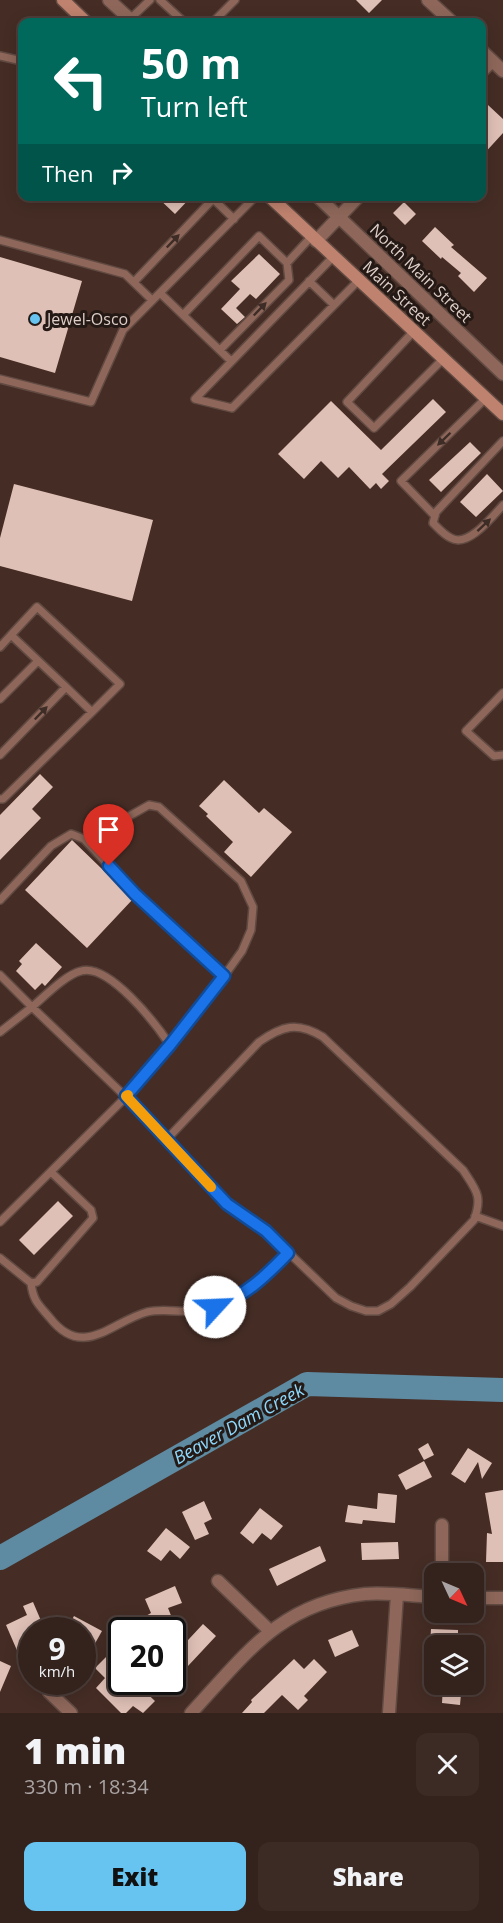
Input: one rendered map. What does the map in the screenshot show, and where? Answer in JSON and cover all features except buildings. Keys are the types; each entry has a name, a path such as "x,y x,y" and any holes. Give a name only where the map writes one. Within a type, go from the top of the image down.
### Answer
{"main road":[{"path":"63,0 82,18"},
{"name":"Main Street","path":"274,201 503,414"}],"street":[{"path":"109,0 129,18"},
{"path":"428,0 448,18"},
{"path":"486,55 503,71"},
{"path":"486,67 492,61"},
{"name":"North Main Street","path":"322,201 503,374"},
{"path":"313,239 354,201"},
{"path":"442,1525 442,1563"},
{"path":"218,1581 270,1631"},
{"path":"191,1713 270,1631 295,1614 334,1599 368,1593 424,1596"},
{"path":"389,1713 397,1595"},
{"path":"484,1598 503,1598"},
{"path":"52,1695 71,1713"}],"lane":[{"path":"135,18 150,0"},
{"path":"160,0 180,18"},
{"path":"217,18 235,0"},
{"path":"0,56 18,60"},
{"path":"134,282 208,201"},
{"path":"214,201 234,219"},
{"path":"0,379 91,402 123,330 251,201"},
{"path":"183,315 259,236 286,263 289,280 220,350"},
{"path":"286,263 313,239"},
{"path":"0,240 125,274 152,300"},
{"path":"333,257 195,399 232,408 358,280"},
{"path":"309,281 334,305"},
{"path":"160,293 231,361"},
{"path":"414,331 347,402 374,428 443,359"},
{"path":"435,516 401,481 486,398"},
{"path":"503,441 436,512 433,522 453,540 464,540 481,528 503,505"},
{"path":"0,646 37,607 120,684 3,799 0,799"},
{"path":"11,635 92,712"},
{"path":"0,699 38,661"},
{"path":"0,755 66,687"},
{"path":"503,693 466,731 494,756 503,755"},
{"path":"0,1222 126,1096 170,1045 242,951 251,930 253,907 241,881 159,807 149,806 84,838"},
{"path":"0,900 51,846 71,834 84,838 135,894 224,976"},
{"path":"0,1032 69,977 81,971 93,970 106,976 138,1005 170,1045"},
{"path":"0,975 126,1096 227,1204 266,1231 336,1298 351,1306 366,1311 378,1311 391,1304 474,1220 479,1207 476,1191 463,1170 323,1037 311,1030 294,1026 275,1031 259,1042 167,1139"},
{"path":"31,1283 37,1282 93,1218 91,1210 51,1172"},
{"path":"476,1216 503,1226"},
{"path":"0,1258 31,1283 33,1296 55,1326 79,1338 92,1338 135,1315 152,1311 196,1311 231,1301 249,1290 288,1253"}],"waterway":[{"name":"Beaver Dam Creek","path":"0,1558 307,1384 503,1390"}],"slow traffic":[{"path":"128,1095 126,1096 211,1187"}],"place":[{"name":"Jewel-Osco","path":"35,319"}],"route":[{"path":"109,866 135,894 224,976 170,1045 126,1096 227,1204 266,1231 288,1253 249,1290 215,1307"}]}
